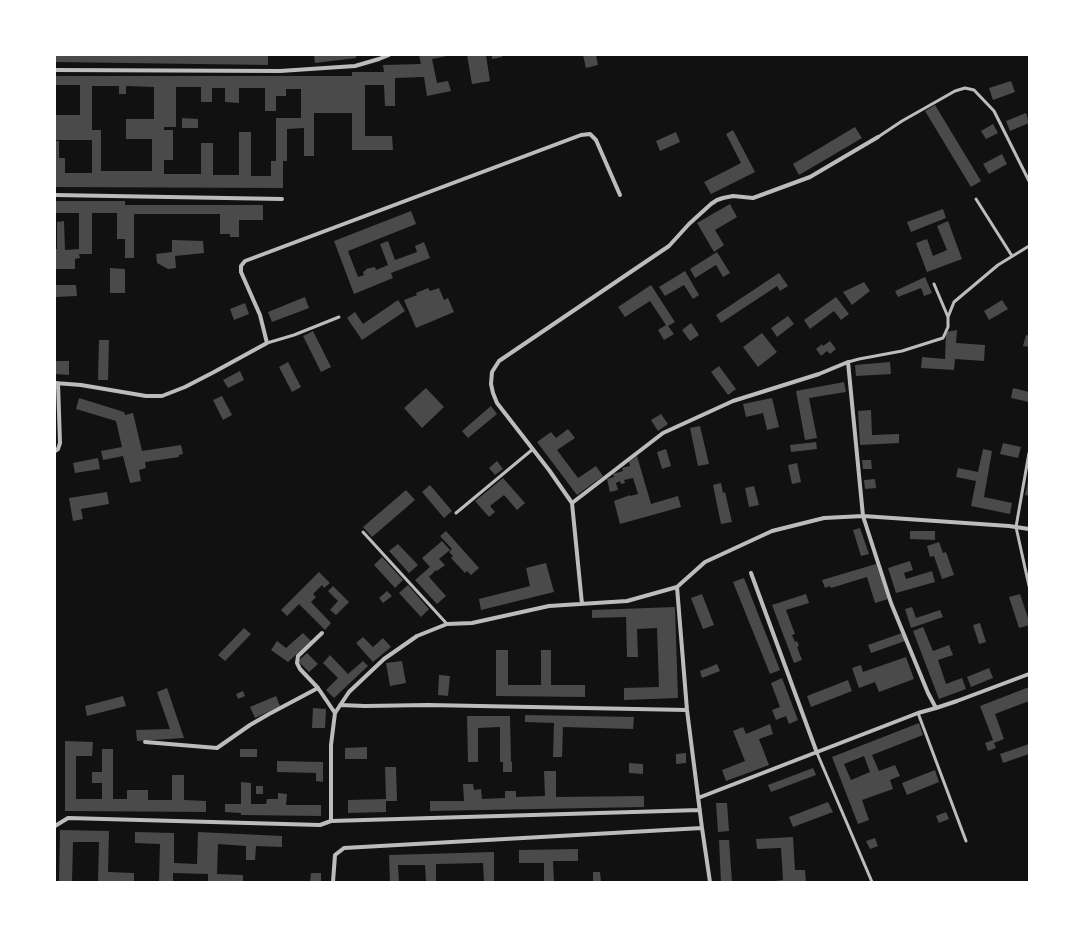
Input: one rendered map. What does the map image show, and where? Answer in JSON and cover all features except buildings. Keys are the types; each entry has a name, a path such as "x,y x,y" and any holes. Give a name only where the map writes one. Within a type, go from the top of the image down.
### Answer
{"street":[{"path":"55,70 280,71 355,66 389,55"},
{"path":"55,451 58,449 60,443 56,383 81,385 146,396 162,396 185,387 267,343 260,314 241,272 241,266 245,261 586,134 590,134 596,140 620,195"},
{"path":"582,604 572,503 497,403 491,384 492,372 500,361 669,246 689,224 711,204 723,198 733,196 753,198 810,177 878,137"},
{"path":"55,195 282,199"},
{"path":"572,503 663,433 733,401 819,374 848,362 862,516 891,603 928,693 936,708"},
{"path":"331,821 331,745 334,713 349,692 384,659 417,636 447,624 472,623 549,606 628,601 677,587 705,562 772,531 824,518 862,516 1029,529"},
{"path":"751,573 817,753"},
{"path":"677,587 687,710 710,882"},
{"path":"322,632 298,656 297,663 300,669 318,688 334,713"},
{"path":"698,798 918,713 957,701 1029,674"},
{"path":"145,742 217,748 269,714 318,688"},
{"path":"340,705 436,705 687,710"},
{"path":"55,826 68,818 320,825 331,821 700,810"},
{"path":"333,882 335,855 344,848 702,828"}],"lane":[{"path":"878,137 902,121 955,91 964,88 974,90 994,111 1029,181"},
{"path":"976,199 1012,256"},
{"path":"848,362 859,358 902,351 942,338 948,327 948,317 954,302 998,265 1029,246"},
{"path":"934,284 948,317"},
{"path":"267,343 294,335 339,317"},
{"path":"456,512 533,449"},
{"path":"1029,453 1016,527 1029,586"},
{"path":"363,532 447,624"},
{"path":"918,713 966,841"},
{"path":"817,753 872,882"}]}
